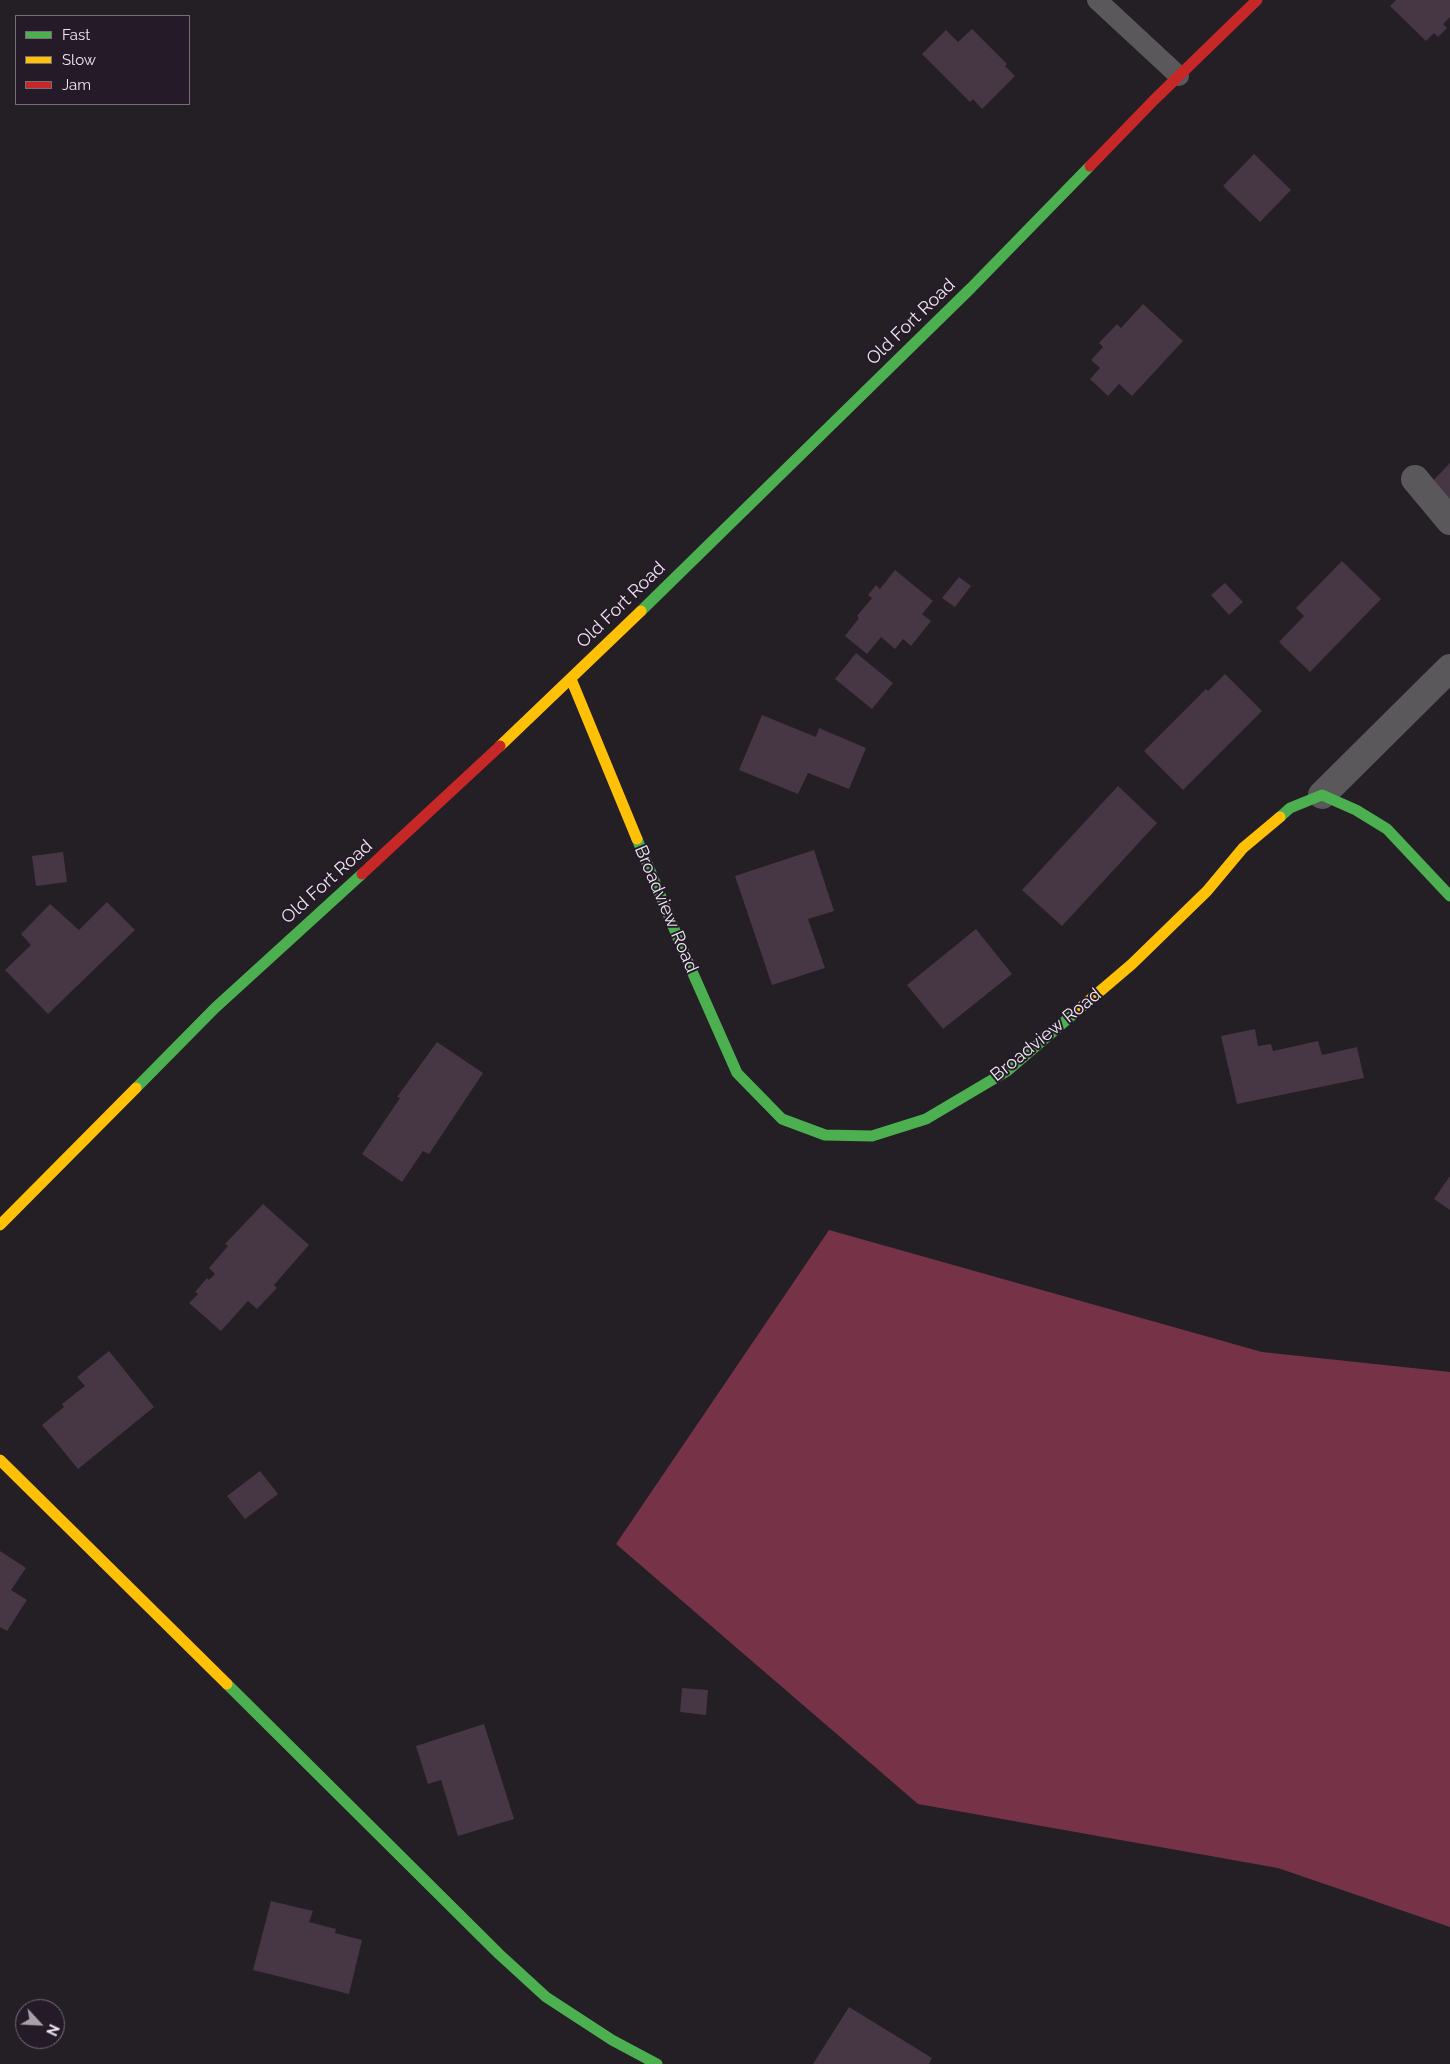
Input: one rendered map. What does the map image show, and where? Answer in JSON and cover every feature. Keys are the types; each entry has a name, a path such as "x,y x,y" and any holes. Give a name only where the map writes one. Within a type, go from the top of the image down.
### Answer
{"street":[{"name":"Old Fort Road","path":"0,1225 215,1008 571,679 971,288 1179,76 1257,0"},
{"path":"1415,479 1450,521"},
{"name":"Broadview Road","path":"571,679 680,942 737,1073 782,1119 825,1135 872,1136 926,1119 1007,1071 1132,964 1206,891 1243,848 1290,808 1322,795 1450,668"},
{"path":"1322,795 1356,810 1387,829 1450,896"},
{"path":"0,1460 525,1979 562,2008 612,2040 657,2064"}],"lane":[{"path":"1097,0 1179,76"}],"shaded area":[{"path":"829,1230 1262,1352 1450,1372 1450,1927 1278,1868 918,1804 616,1544"}],"building":[{"path":"1396,0 1450,0 1450,17 1443,24 1447,28 1438,37 1434,33 1426,41 1390,6"},
{"path":"972,29 1007,64 1005,66 1015,76 982,109 973,99 970,102 922,54 946,30 958,42"},
{"path":"1254,154 1291,190 1260,222 1223,186"},
{"path":"1143,304 1183,341 1132,396 1119,384 1108,396 1090,379 1100,368 1091,360 1103,347 1099,343 1117,324 1121,328"},
{"path":"1450,463 1450,505 1429,485"},
{"path":"1342,561 1381,599 1310,672 1279,642 1304,616 1296,608"},
{"path":"895,570 933,601 922,614 931,621 911,646 903,639 895,649 881,637 867,654 845,636 859,618 857,616 872,598 868,595 876,585 880,589"},
{"path":"959,577 971,586 955,607 942,598"},
{"path":"1225,583 1243,602 1229,615 1211,595"},
{"path":"856,653 893,683 872,709 835,679"},
{"path":"1225,674 1262,711 1183,790 1144,751 1206,689 1208,691"},
{"path":"762,715 816,737 819,728 866,748 849,789 808,773 798,794 739,770"},
{"path":"1118,786 1157,823 1062,926 1022,890"},
{"path":"814,850 834,911 808,919 825,968 772,985 735,876"},
{"path":"63,852 67,882 36,886 32,856"},
{"path":"107,902 135,930 48,1014 5,970 31,945 21,934 50,904 79,930"},
{"path":"976,929 1012,974 943,1029 907,985"},
{"path":"1255,1029 1258,1046 1271,1044 1273,1051 1318,1041 1322,1055 1357,1047 1364,1078 1237,1104 1221,1036"},
{"path":"437,1042 483,1073 429,1154 423,1151 402,1182 362,1154 400,1098 397,1097"},
{"path":"1450,1176 1450,1210 1434,1199"},
{"path":"263,1204 309,1245 274,1285 277,1288 257,1309 248,1301 221,1331 189,1303 198,1294 195,1292 207,1278 209,1280 215,1274 209,1268 228,1246 225,1244"},
{"path":"109,1351 154,1407 78,1469 42,1425 64,1407 62,1404 85,1386 77,1377"},
{"path":"260,1471 278,1494 245,1519 227,1496"},
{"path":"0,1551 26,1568 11,1590 27,1600 7,1631 0,1627"},
{"path":"682,1688 708,1690 706,1715 680,1712"},
{"path":"484,1724 514,1819 458,1836 441,1780 428,1784 416,1746"},
{"path":"271,1901 313,1911 309,1922 336,1929 335,1933 362,1940 349,1994 253,1970"},
{"path":"849,2007 932,2058 929,2064 813,2064"}],"traffic: fast":[{"path":"641,611 971,288 1090,166"},
{"path":"1280,817 1290,808 1322,795 1356,810 1387,829 1450,896"},
{"path":"637,839 687,960 737,1073 782,1119 825,1135 872,1136 926,1119 1007,1071 1078,1010"},
{"path":"136,1088 215,1008 362,874"},
{"path":"227,1684 499,1954 546,1997 612,2040 657,2064"}],"traffic: slow":[{"path":"500,746 641,611"},
{"path":"571,679 637,839"},
{"path":"1078,1010 1132,964 1207,891 1243,848 1280,817"},
{"path":"0,1225 136,1088"},
{"path":"0,1460 227,1684"}],"traffic: jam":[{"path":"1090,166 1154,100 1257,0"},
{"path":"362,874 500,746"}]}
